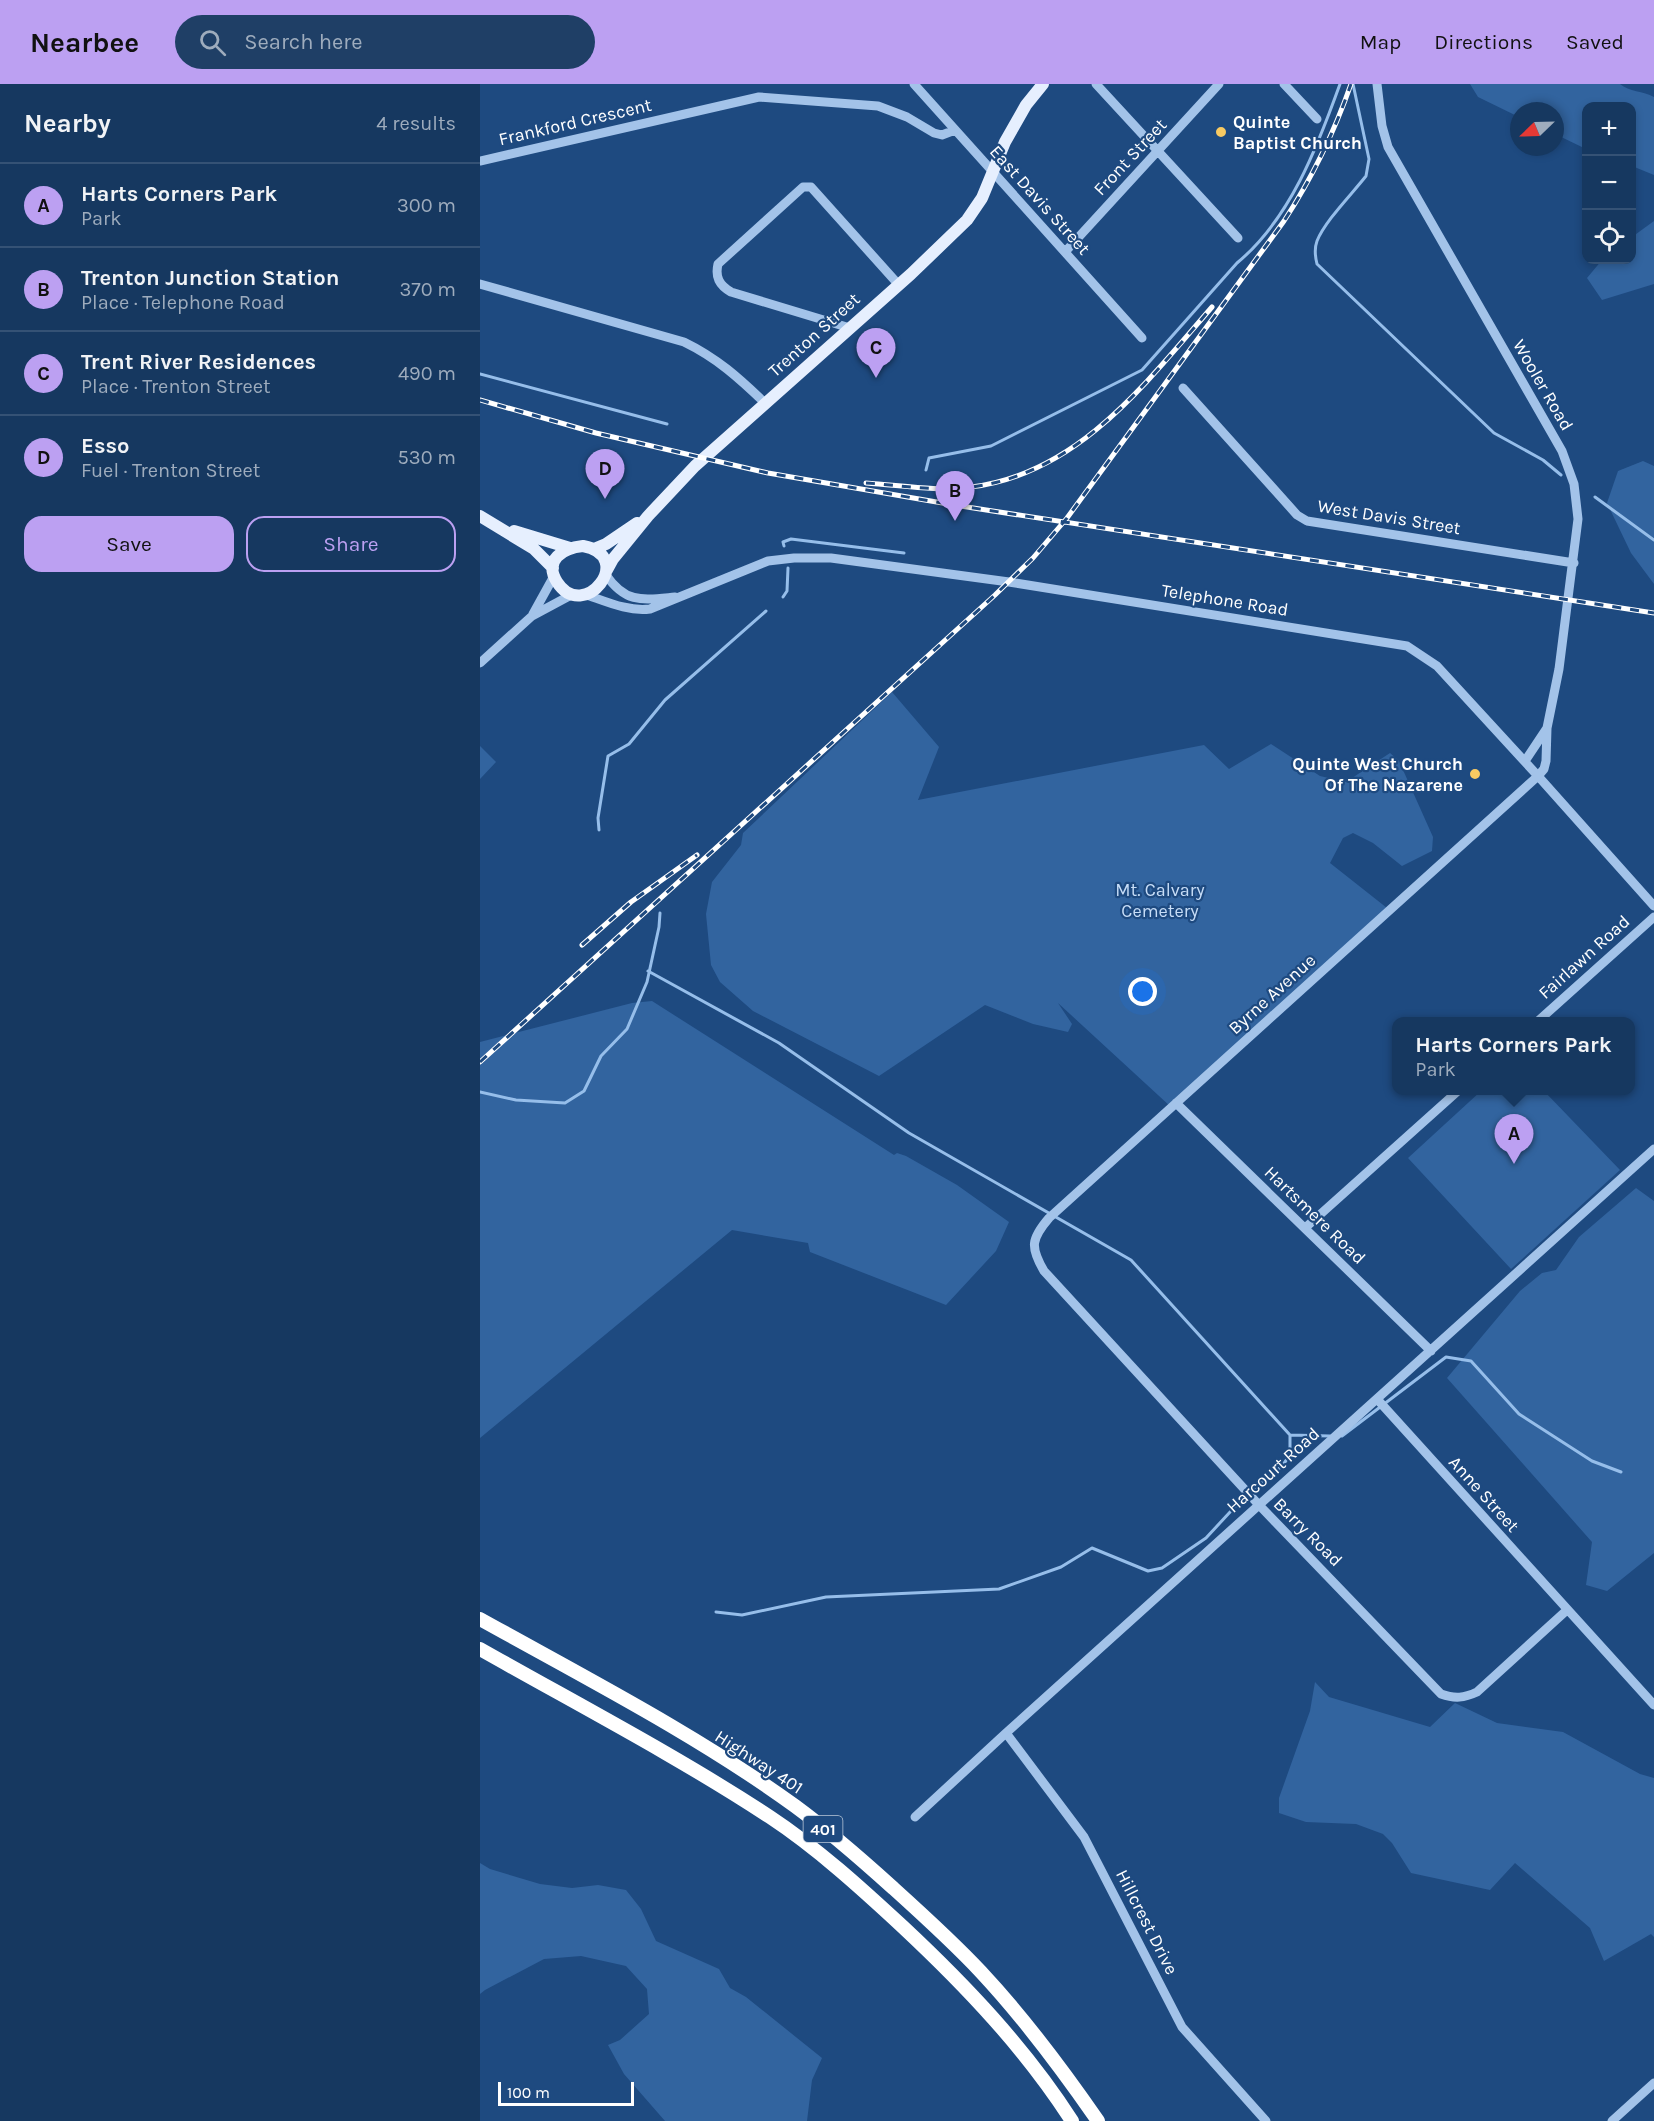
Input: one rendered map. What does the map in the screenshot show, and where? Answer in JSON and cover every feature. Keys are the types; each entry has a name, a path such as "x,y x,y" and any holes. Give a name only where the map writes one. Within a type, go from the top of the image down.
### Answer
{"highway":[{"name":"Highway 401","path":"480,1619 721,1757 795,1806 856,1855 934,1925 981,1972 1065,2072 1098,2121"},
{"name":"401","path":"480,1649 705,1776 773,1819 859,1886 956,1976 1011,2037 1072,2121"}],"main road":[{"name":"Trenton Street","path":"606,573 613,559 648,516 695,466 967,220 982,198 1010,133 1026,105 1043,84"},
{"path":"480,516 544,542 570,548 583,546 594,549 602,557 606,573 600,587 592,592 579,594 561,587 554,572 534,549 496,524"},
{"name":"Trenton Street","path":"594,549 606,544 648,516"},
{"path":"554,572 557,556 570,548"}],"street":[{"name":"East Davis Street","path":"914,84 1142,338"},
{"path":"1096,84 1238,238"},
{"name":"Front Street","path":"1065,252 1219,84"},
{"path":"1284,84 1317,119"},
{"name":"Wooler Road","path":"1377,84 1384,135 1389,147 1565,458 1574,484 1578,510 1574,563 1559,669 1547,728 1546,761 1538,776"},
{"name":"Frankford Crescent","path":"480,161 759,97 878,106 907,117 934,133 942,135 955,130"},
{"path":"850,328 731,292 723,287 717,277 718,264 803,187 811,187 898,284"},
{"path":"480,284 684,342 707,353 726,366 765,403"},
{"name":"West Davis Street","path":"1183,388 1297,515 1306,521 1574,563"},
{"name":"Telephone Road","path":"579,594 642,610 659,607 768,561 831,558 1009,582 1407,646 1437,666 1654,906"},
{"path":"532,616 554,572"},
{"name":"Telephone Road","path":"606,573 621,592 632,598 652,599 686,595"},
{"path":"480,663 532,616 579,594"},
{"name":"Wooler Road","path":"1525,761 1547,728"},
{"name":"Byrne Avenue","path":"1034,1241 1037,1232 1049,1218 1538,776"},
{"name":"Fairlawn Road","path":"1543,1017 1654,917"},
{"path":"1305,1228 1453,1095"},
{"name":"Hartsmere Road","path":"1176,1103 1431,1351"},
{"name":"Harcourt Road","path":"915,1818 1006,1733 1654,1149"},
{"name":"Barry Road","path":"1034,1241 1034,1254 1044,1271 1259,1505 1441,1694 1451,1698 1464,1698 1477,1692 1567,1610"},
{"name":"Anne Street","path":"1377,1399 1654,1705"},
{"name":"Hillcrest Drive","path":"1006,1733 1084,1837 1182,2027 1266,2121"},
{"path":"1612,2121 1654,2083"}],"green space":[{"path":"1470,84 1620,84 1628,89 1654,97 1654,175 1636,168 1636,102 1582,102 1582,147 1564,138 1564,102 1510,102 1510,113 1478,97"},
{"path":"1654,221 1654,284 1602,300 1587,278 1599,264 1636,264 1636,234"},
{"path":"1643,461 1654,466 1654,584 1631,553 1607,503 1618,471"},
{"name":"Mt. Calvary Cemetery","path":"892,692 939,747 918,800 1204,745 1229,769 1271,744 1320,776 1346,782 1390,753 1399,761 1433,837 1432,851 1402,866 1373,843 1353,833 1343,838 1330,863 1387,908 1171,1107 1058,1003 1072,1024 1068,1032 1033,1024 985,1005 879,1076 753,1011 720,982 711,965 706,914 712,882 741,845 743,833"},
{"path":"480,746 496,762 480,779"},
{"path":"652,1001 894,1155 897,1153 906,1156 957,1185 1009,1222 996,1251 946,1305 810,1252 808,1243 732,1230 480,1438 480,1042 632,1003"},
{"path":"1477,1095 1548,1095 1620,1170 1511,1269 1408,1158"},
{"path":"1636,1188 1654,1201 1654,1553 1607,1591 1586,1585 1592,1542 1447,1378 1520,1291 1542,1273 1556,1270 1579,1237"},
{"path":"1315,1682 1329,1697 1430,1727 1455,1703 1497,1723 1563,1732 1640,1774 1654,1778 1654,1937 1651,1934 1604,1961 1590,1928 1515,1863 1490,1890 1411,1873 1392,1843 1383,1834 1356,1824 1306,1822 1279,1813 1279,1798 1310,1711"},
{"path":"480,1863 490,1869 540,1884 572,1888 598,1885 626,1890 641,1909 656,1941 719,1969 730,1988 746,1997 822,2058 812,2080 807,2121 665,2121 624,2074 608,2045 620,2040 649,2014 647,1989 626,1966 581,1956 544,1959 480,1994"}],"waterway":[{"path":"926,470 929,458 991,446 1142,370 1237,263 1256,245 1287,204 1322,133 1340,84"},
{"path":"1353,84 1369,159 1366,176 1332,216 1321,233 1315,247 1317,264 1494,433 1543,460 1561,475"},
{"path":"480,374 667,424"},
{"path":"1595,497 1654,540"},
{"path":"784,546 783,542 791,539 904,553"},
{"path":"783,597 787,591 788,568"},
{"path":"599,830 598,818 608,756 629,744 665,700 766,611"},
{"path":"480,1092 516,1100 565,1103 584,1091 601,1056 627,1029 647,982 660,913"},
{"path":"648,971 779,1043 909,1133 1131,1260 1290,1435 1290,1455 1282,1466 1243,1498 1206,1538 1162,1568 1148,1571 1092,1548 1061,1567 999,1589 826,1597 742,1615 716,1612"},
{"path":"1342,1436 1446,1357 1471,1361 1519,1414 1592,1461 1621,1472"},
{"path":"1290,1435 1330,1436"}],"railway":[{"path":"480,1062 1033,558 1067,518 1284,221 1322,155 1351,84"},
{"path":"866,483 931,488 971,487 1009,479 1045,464 1077,444 1107,421 1162,365 1212,307"},
{"path":"480,400 596,433 768,473 954,505 1654,613"},
{"path":"582,945 631,902 697,855"}],"place":[{"name":"Quinte Baptist Church","path":"1221,132"},
{"name":"Trent River Residences","path":"876,378"},
{"name":"Esso","path":"605,499"},
{"name":"Trenton Junction Station","path":"955,521"},
{"name":"Quinte West Church Of The Nazarene","path":"1475,774"},
{"name":"Harts Corners Park","path":"1514,1164"}]}
